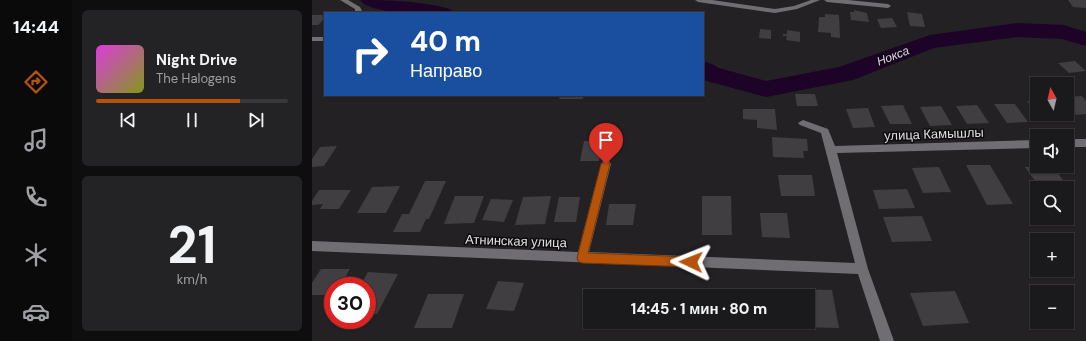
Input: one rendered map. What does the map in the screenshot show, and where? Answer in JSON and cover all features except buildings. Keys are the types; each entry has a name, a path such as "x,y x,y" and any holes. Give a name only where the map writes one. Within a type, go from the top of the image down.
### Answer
{"street":[{"path":"343,0 358,8 359,12"},
{"path":"698,0 775,11 795,8 817,0"},
{"path":"827,0 888,6"},
{"path":"312,39 324,39"},
{"path":"803,122 824,131 832,150 862,269 887,341"},
{"path":"1074,143 1086,143"},
{"name":"улица Камышлы","path":"832,150 1030,144"},
{"path":"582,258 606,164"},
{"name":"Атнинская улица","path":"312,246 862,269"}],"waterway":[{"name":"Нокса","path":"370,0 373,2 437,12"},
{"name":"Нокса","path":"704,70 710,74 766,89 844,74 930,42 1017,30 1064,32 1086,39"}],"route":[{"path":"606,164 582,258 691,262"}]}
